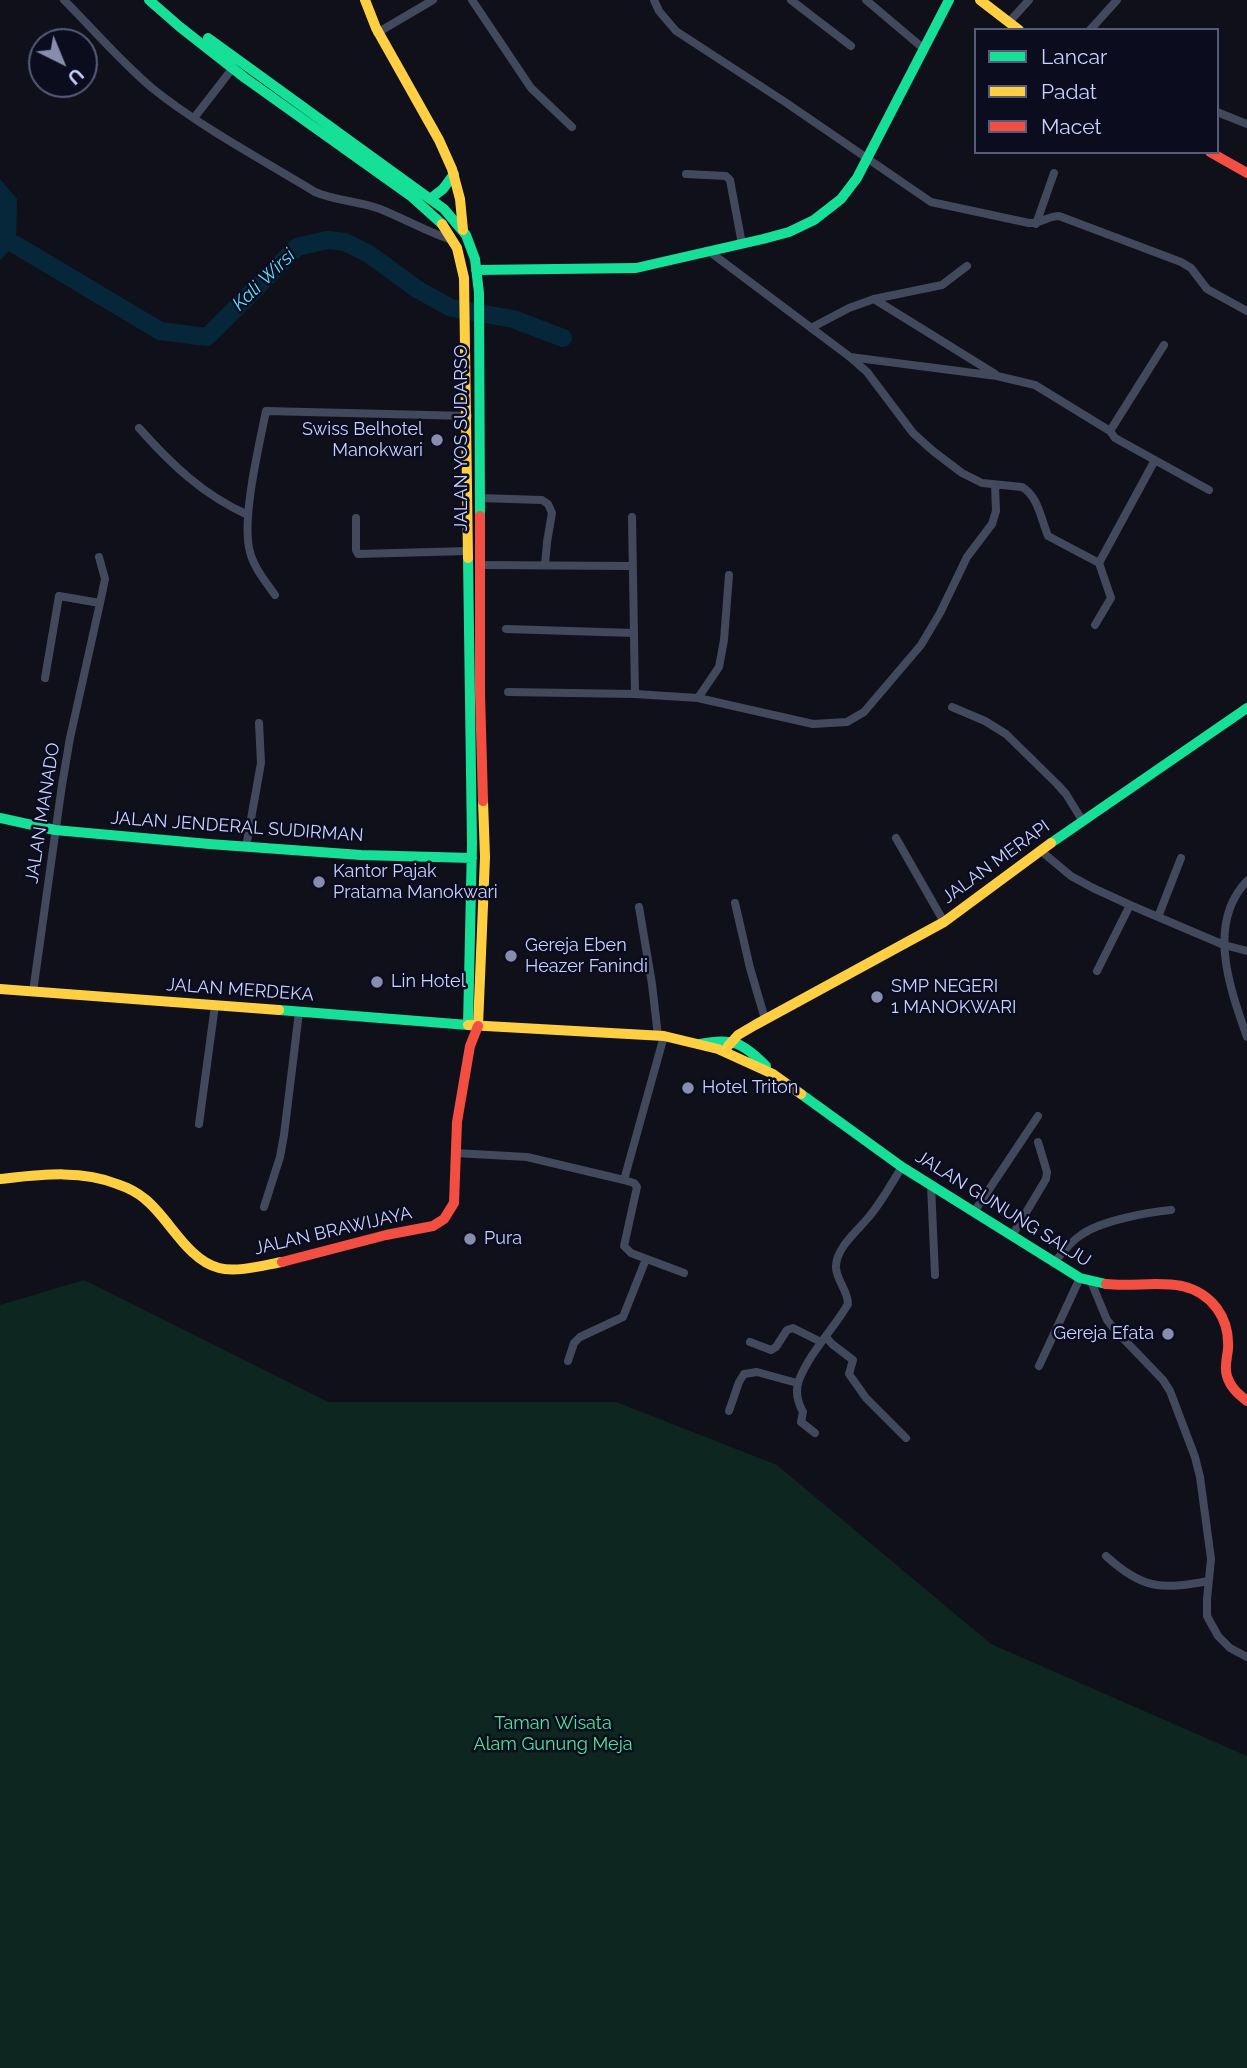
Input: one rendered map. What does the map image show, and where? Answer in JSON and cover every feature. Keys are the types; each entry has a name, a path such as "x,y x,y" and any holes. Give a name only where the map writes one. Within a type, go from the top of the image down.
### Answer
{"main road":[{"name":"JALAN YOS SUDARSO","path":"149,0 232,69 399,175 444,209 463,230 472,250 479,293 480,651 485,857 473,1025"},
{"name":"JALAN YOS SUDARSO","path":"163,0 196,30 412,197 446,227 455,241 460,257 466,292 464,326 468,416 473,1025"},
{"path":"365,0 377,33 422,107 454,174 463,207 463,230"},
{"path":"476,270 625,269 710,252 789,232 829,210 841,199 868,159 949,0"},
{"path":"980,0 1017,28"},
{"path":"1214,154 1247,173"},
{"path":"430,199 443,189 454,174"},
{"path":"468,652 480,651"},
{"name":"JALAN MERAPI","path":"724,1052 760,1022 944,922 1082,821 1247,708"},
{"name":"JALAN JENDERAL SUDIRMAN","path":"0,818 55,830 246,847 361,855 472,858"},
{"name":"JALAN MERDEKA","path":"0,989 473,1025"},
{"name":"JALAN GUNUNG SALJU","path":"473,1025 661,1036 737,1056 774,1074"},
{"name":"JALAN BRAWIJAYA","path":"0,1179 81,1175 116,1183 145,1199 205,1263 221,1269 299,1259 386,1235 433,1226 444,1219 454,1203 457,1122 473,1025"},
{"name":"JALAN GUNUNG SALJU","path":"699,1044 724,1038 737,1042 774,1074 902,1167 1080,1278 1092,1284 1120,1287 1174,1285 1190,1289 1212,1301 1228,1332 1226,1375 1231,1386 1247,1401"},
{"path":"737,1042 737,1056"}],"street":[{"path":"64,0 152,88 194,118 316,192 380,209 419,228 455,241"},
{"path":"377,33 433,0"},
{"path":"472,0 531,88 572,127"},
{"path":"654,0 659,11 676,31 930,202 1036,224 1059,216 1181,262 1191,268 1208,289 1247,311"},
{"path":"791,0 851,46"},
{"path":"866,0 924,49"},
{"path":"1009,22 1030,0"},
{"path":"1092,28 1117,0"},
{"path":"194,118 232,69"},
{"path":"1219,112 1247,124"},
{"path":"1036,224 1054,173"},
{"path":"686,174 726,176 730,180 742,244"},
{"path":"710,252 867,372 921,441 974,480 1026,489 1034,499 1048,536 1099,563 1111,598 1095,625"},
{"path":"811,328 849,308 874,299 942,285 967,266"},
{"path":"874,299 997,376"},
{"path":"1110,431 1164,345"},
{"path":"850,357 997,376 1035,385 1110,431 1115,438 1209,490"},
{"path":"275,595 249,551 248,515 267,411 468,416"},
{"path":"139,428 166,458 201,489 248,515"},
{"path":"1099,563 1155,460"},
{"path":"508,692 698,698 813,724 847,722 858,716 914,654 930,631 967,557 992,524 996,511 995,485"},
{"path":"479,498 542,500 548,504 552,513 545,565"},
{"path":"632,517 635,694"},
{"path":"356,519 358,554 468,551"},
{"name":"JALAN MANADO","path":"33,992 55,830 71,738 105,579 99,557"},
{"path":"480,565 632,566"},
{"path":"698,698 719,667 729,575"},
{"path":"45,678 59,596 100,603"},
{"path":"506,629 633,633"},
{"path":"952,707 985,721 1006,734 1066,794 1082,821"},
{"path":"246,847 261,763 259,723"},
{"path":"896,838 944,922"},
{"path":"1041,851 1071,876 1130,905 1224,945 1247,951"},
{"path":"1158,916 1181,859"},
{"path":"1247,881 1230,903 1224,931 1232,991 1247,1038"},
{"path":"735,903 760,1022"},
{"path":"1097,971 1130,905"},
{"path":"624,1180 661,1036 639,907"},
{"path":"199,1124 215,1005"},
{"path":"264,1207 284,1135 299,1012"},
{"path":"974,1212 1038,1116"},
{"path":"1012,1236 1046,1179 1047,1172 1038,1142"},
{"path":"455,1153 527,1157 634,1183 637,1187 624,1246 631,1253 684,1273"},
{"path":"815,1433 801,1422 803,1412 797,1401 797,1383 848,1304 836,1263 847,1243 869,1217 902,1167"},
{"path":"931,1185 936,1275"},
{"path":"1054,1263 1081,1235 1093,1229 1154,1211 1171,1210"},
{"path":"568,1361 576,1340 620,1320 625,1314 646,1259"},
{"path":"1039,1366 1080,1278"},
{"path":"1092,1284 1107,1320 1170,1391 1200,1477 1211,1559 1207,1616 1218,1636 1230,1648 1247,1657"},
{"path":"750,1342 771,1350 787,1330 793,1328 824,1339 853,1360 849,1374 866,1398 906,1437"},
{"path":"729,1411 744,1374 757,1372 797,1383"},
{"path":"1106,1556 1125,1573 1148,1584 1178,1587 1208,1581"}],"green space":[{"name":"Taman Wisata Alam Gunung Meja","path":"84,1280 328,1402 616,1402 777,1465 991,1644 1247,1756 1247,2068 0,2068 0,1305"}],"water":[{"path":"0,179 17,199 16,245 0,260"}],"waterway":[{"name":"Kali Wirsi","path":"16,245 160,331 207,337 297,247 327,240 345,242 369,254 417,289 451,308 513,319 563,338"}],"traffic: fast":[{"path":"149,0 245,78 412,197 442,224"},
{"path":"476,270 636,268 789,232 814,220 841,199 857,178 949,0"},
{"path":"208,38 444,209 466,235 475,259 479,293 480,516"},
{"path":"430,199 443,189 454,174"},
{"path":"279,1010 468,1025 472,844 468,558"},
{"path":"1051,843 1247,708"},
{"path":"0,818 55,830 209,844 361,855 472,858"},
{"path":"700,1044 721,1041 737,1044 766,1066"},
{"path":"801,1094 902,1167 1080,1278 1106,1284"}],"traffic: slow":[{"path":"365,0 376,28 439,140 452,169 460,199 463,230"},
{"path":"980,0 1016,28"},
{"path":"442,224 457,248 464,278 468,558"},
{"path":"478,1026 485,857 483,801"},
{"path":"728,1046 738,1035 755,1025 944,922 1051,843"},
{"path":"0,989 279,1010"},
{"path":"468,1025 664,1036 718,1049 773,1074 801,1094"},
{"path":"0,1179 59,1174 103,1179 128,1188 145,1199 188,1248 208,1264 234,1270 282,1262"}],"traffic: jam":[{"path":"1214,154 1247,173"},
{"path":"480,516 483,801"},
{"path":"282,1262 386,1235 433,1226 444,1219 454,1203 457,1122 470,1046 478,1026"},
{"path":"1106,1284 1163,1284 1182,1286 1202,1294 1217,1308 1222,1317 1228,1338 1228,1380 1247,1401"}],"place":[{"name":"Swiss Belhotel Manokwari","path":"437,440"},
{"name":"Kantor Pajak Pratama Manokwari","path":"319,882"},
{"name":"Gereja Eben Heazer Fanindi","path":"511,956"},
{"name":"Lin Hotel","path":"377,982"},
{"name":"SMP NEGERI 1 MANOKWARI","path":"877,997"},
{"name":"Hotel Triton","path":"688,1088"},
{"name":"Pura","path":"470,1239"},
{"name":"Gereja Efata","path":"1168,1334"}]}
